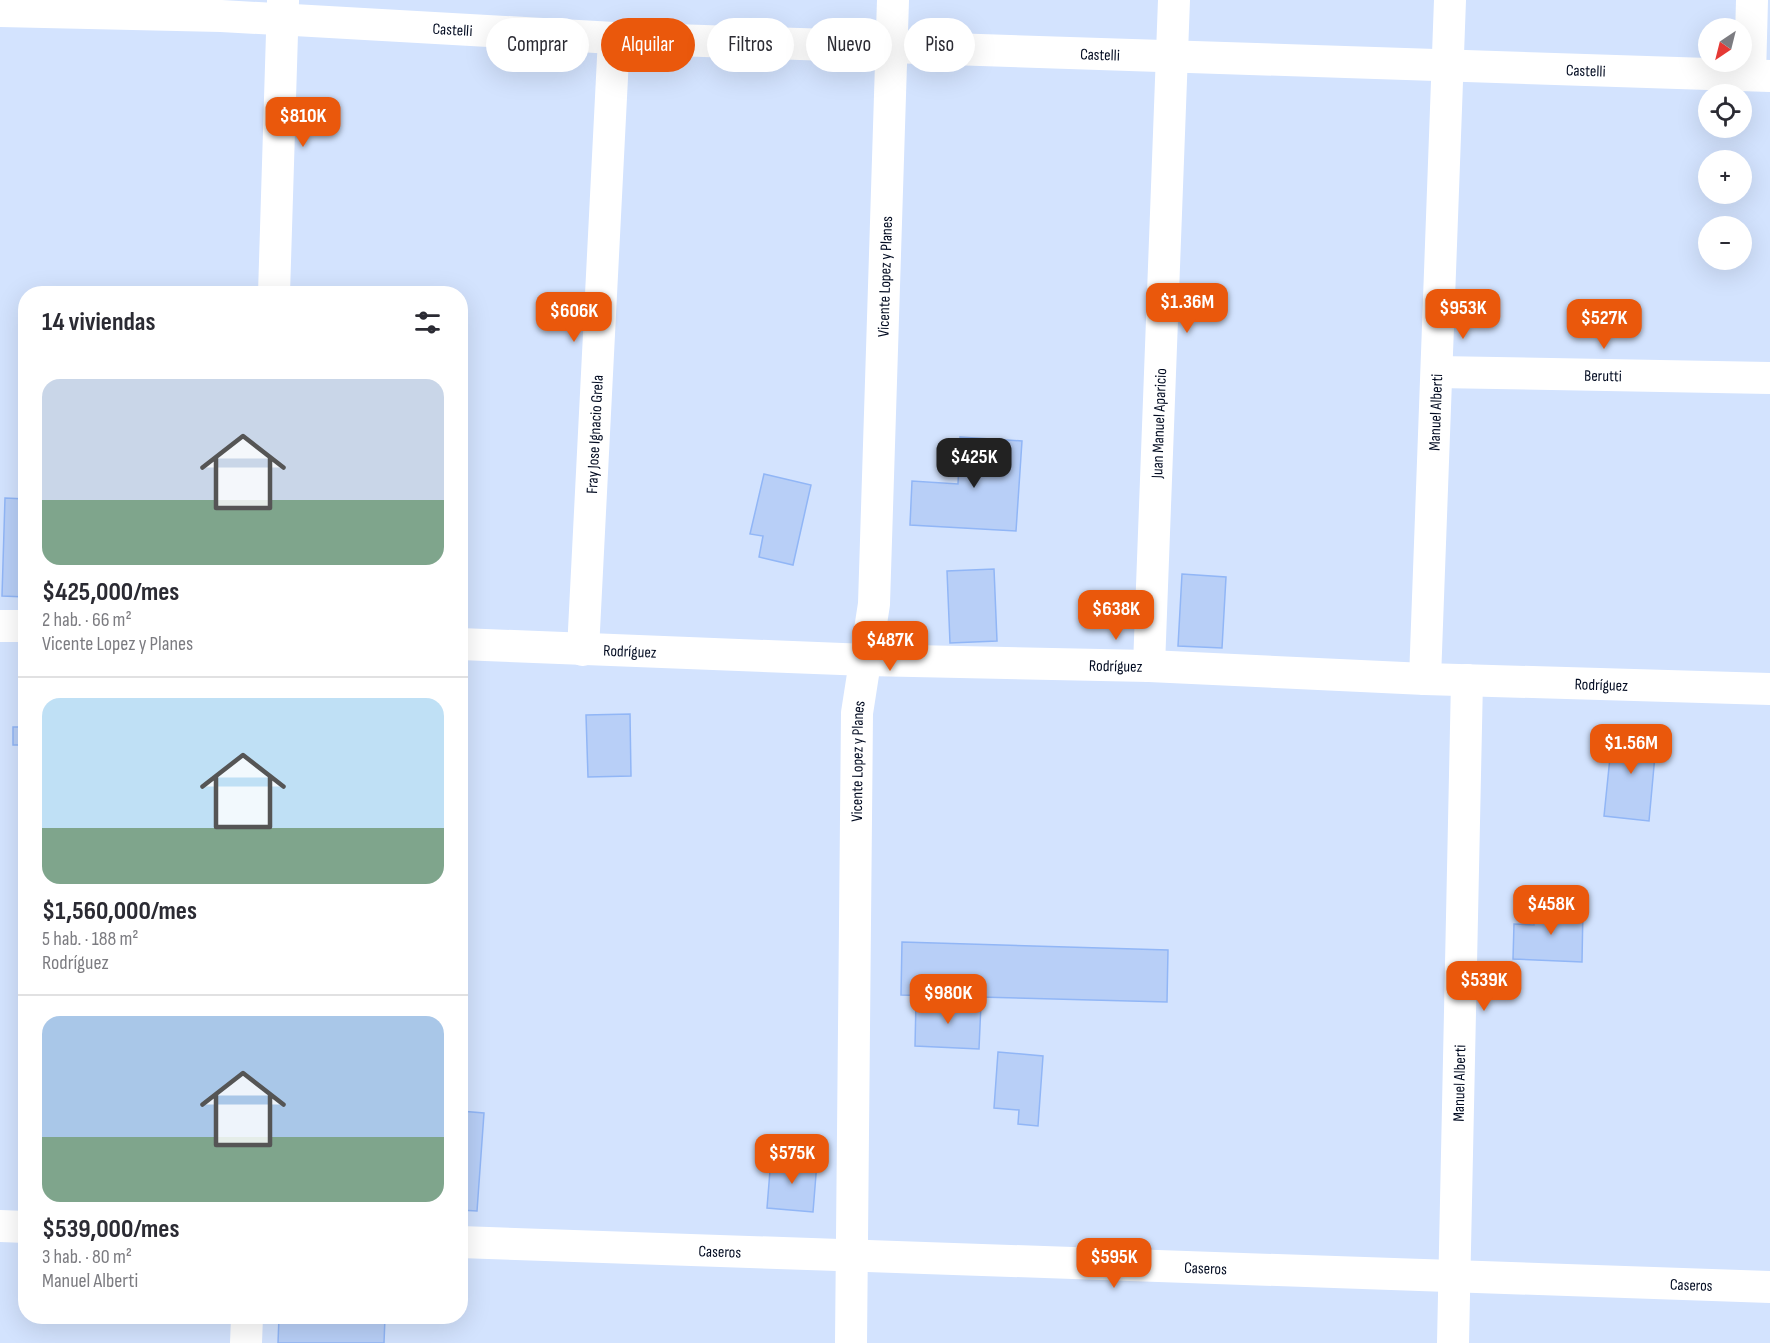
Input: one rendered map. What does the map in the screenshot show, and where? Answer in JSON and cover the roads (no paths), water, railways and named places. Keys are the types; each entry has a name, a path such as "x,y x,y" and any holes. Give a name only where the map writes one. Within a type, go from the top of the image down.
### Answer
{"street":[{"name":"Vicente Lopez y Planes","path":"892,24 893,0"},
{"name":"Juan Manuel Aparicio","path":"1149,666 1174,0"},
{"name":"Manuel Alberti","path":"1425,679 1450,0"},
{"path":"1752,0 1760,76"},
{"name":"Castelli","path":"0,11 221,16 283,10 601,37"},
{"path":"274,286 283,10"},
{"name":"Castelli","path":"695,41 806,45"},
{"name":"Castelli","path":"892,48 1447,68 1760,76"},
{"name":"Fray Jose Ignacio Grela","path":"583,650 612,72"},
{"name":"Vicente Lopez y Planes","path":"851,1343 854,1255 857,713 874,604 890,72"},
{"name":"Berutti","path":"1437,372 1770,378"},
{"path":"0,626 18,626"},
{"name":"Rodríguez","path":"468,644 867,660 1149,666 1425,679 1770,689"},
{"name":"Manuel Alberti","path":"1453,1343 1467,680"},
{"path":"0,1226 18,1227"},
{"name":"Caseros","path":"468,1242 1770,1287"},
{"path":"246,1343 247,1324"}]}
